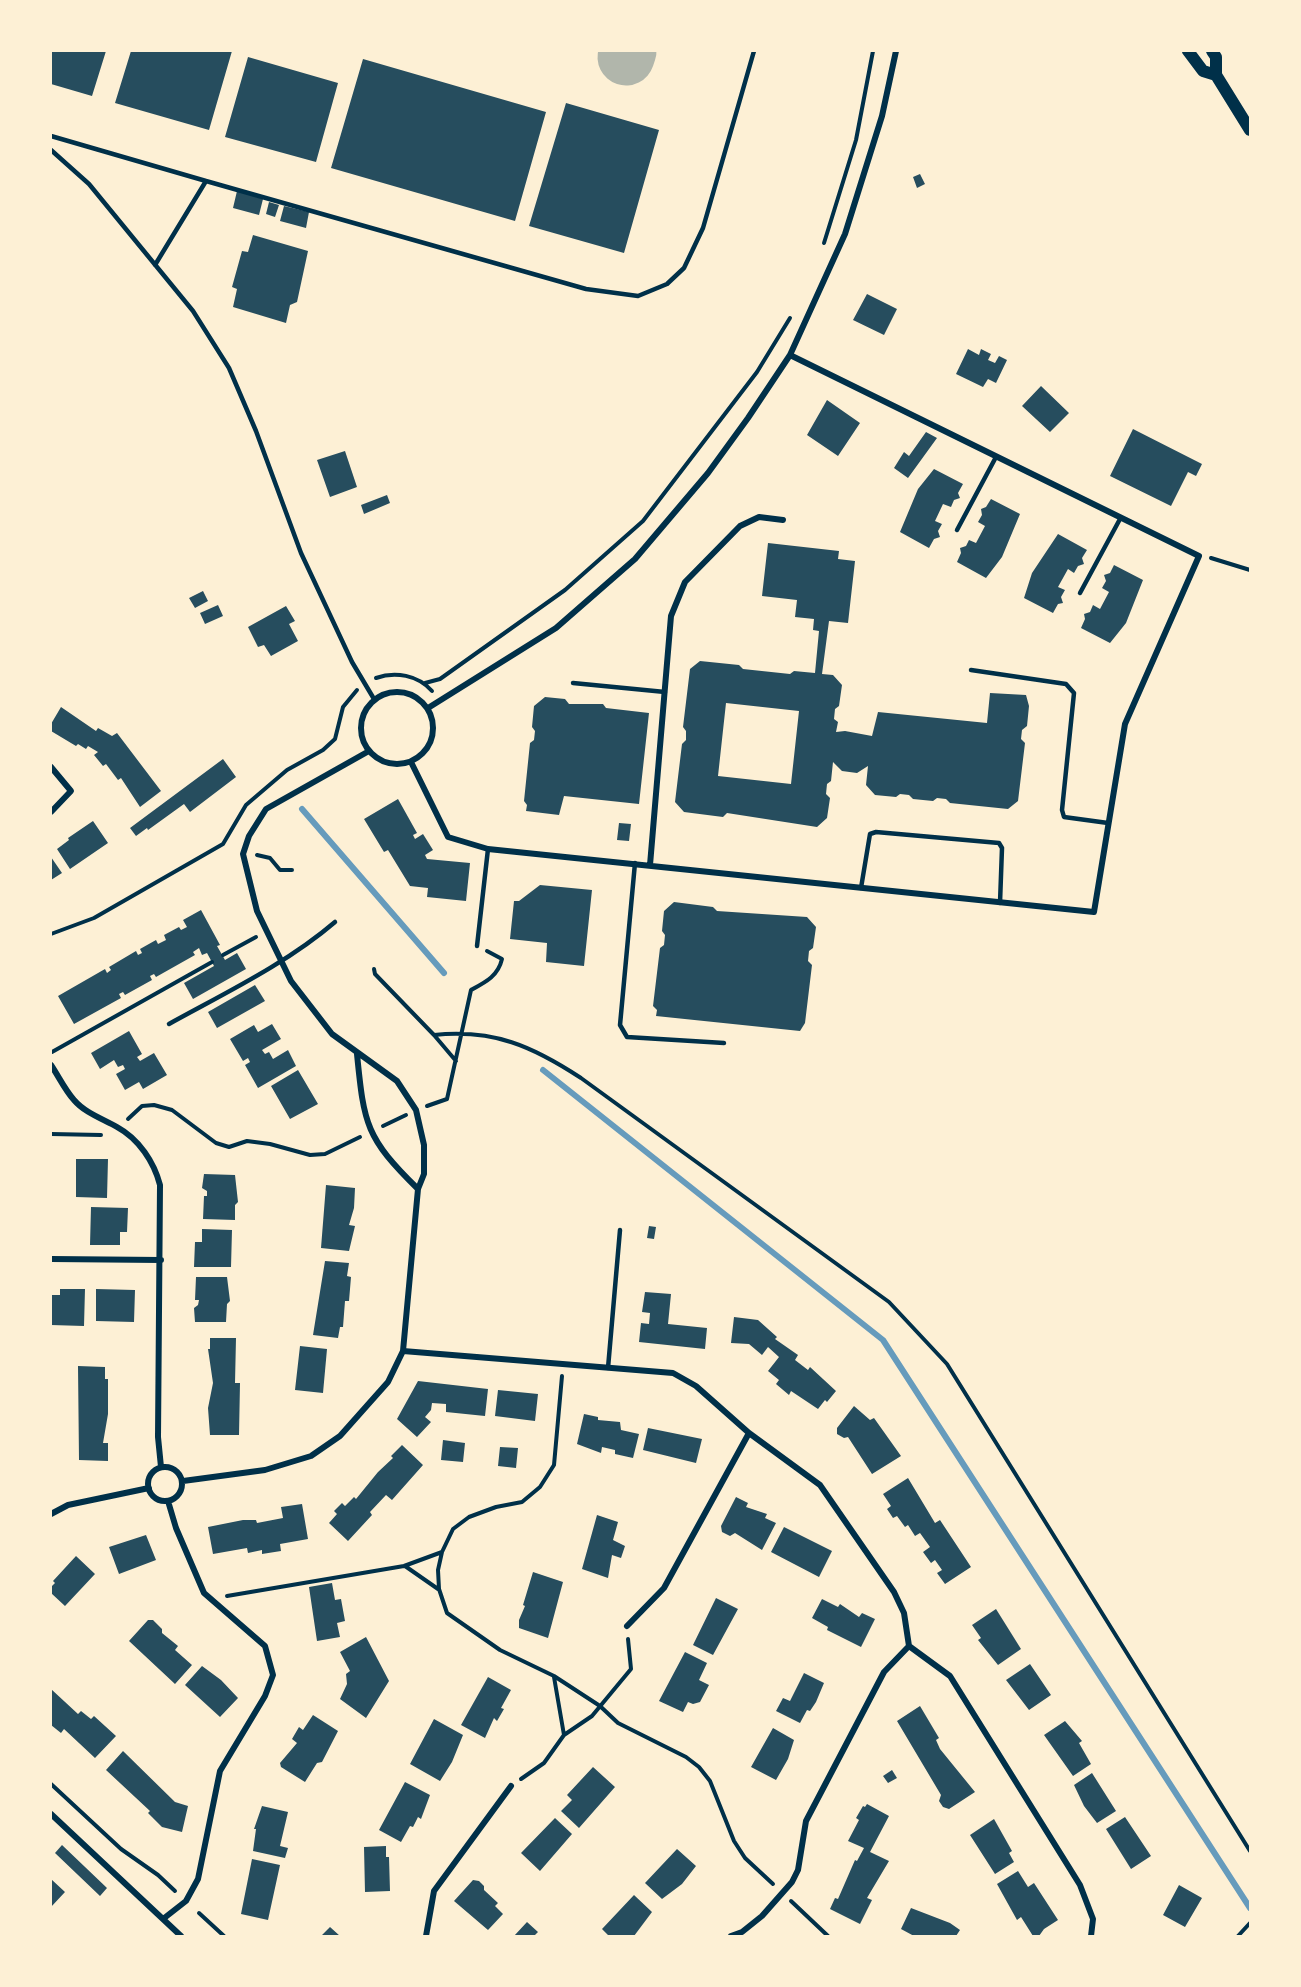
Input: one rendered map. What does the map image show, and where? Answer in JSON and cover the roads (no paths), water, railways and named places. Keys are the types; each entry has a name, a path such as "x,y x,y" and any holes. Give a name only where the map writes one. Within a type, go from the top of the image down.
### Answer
{"main road":[{"path":"1188,51 1203,71 1216,75"},
{"path":"1212,51 1216,57 1216,75 1250,130"}],"street":[{"path":"428,708 556,628 635,559 708,473 790,355 845,234 862,184 896,51"},
{"path":"411,762 448,837 488,849 1094,912 1125,724 1199,556 790,355"},
{"path":"650,865 672,616 685,582 740,526 759,516 783,520"},
{"path":"397,691 409,693 428,708 432,719 431,741 419,757 411,762 387,762 369,751 360,730 362,718 374,699 397,691"},
{"path":"183,1481 265,1470 311,1456 340,1436 370,1403 388,1382 403,1351 418,1189 424,1174 424,1145 416,1110 397,1081 332,1034 291,981 279,961 255,902 243,854 249,836 266,808 369,751"},
{"path":"51,767 71,791 51,812"},
{"path":"357,1054 362,1106 369,1132 388,1160 418,1189"},
{"path":"51,1065 75,1101 94,1115 121,1129 139,1145 156,1170 160,1185 158,1437 161,1467"},
{"path":"51,1259 161,1260"},
{"path":"403,1351 563,1366 673,1373 696,1386 749,1433 820,1485 894,1592 904,1613 909,1646 950,1676 1080,1885 1092,1918 1091,1936"},
{"path":"627,1626 664,1588 749,1433"},
{"path":"161,1467 172,1467 178,1471 183,1481 178,1496 168,1501 159,1500 149,1488 149,1477 161,1467"},
{"path":"51,1514 68,1506 149,1488"},
{"path":"164,1918 186,1901 198,1879 220,1771 266,1696 273,1675 265,1646 204,1593 176,1528 168,1501"},
{"path":"730,1936 742,1932 762,1916 798,1870 806,1821 884,1672 909,1646"},
{"path":"426,1936 434,1891 511,1786"},
{"path":"51,1814 181,1936"}],"lane":[{"path":"51,136 586,289 638,296 658,289 676,277 697,245 754,51"},
{"path":"51,150 89,184 193,311 229,368 256,431 301,553 374,699"},
{"path":"155,265 206,181"},
{"path":"957,530 996,457"},
{"path":"1080,593 1120,519"},
{"path":"971,670 1066,684 1074,693 1062,810 1064,817 1108,823"},
{"path":"573,683 666,692"},
{"path":"861,888 870,834 876,832 999,843 1002,848 1000,903"},
{"path":"477,946 488,849"},
{"path":"635,863 620,1025 627,1037 724,1043"},
{"path":"169,1024 279,961 316,938 335,922"},
{"path":"608,1368 621,1230"}],"waterway":[{"path":"302,809 444,973"},
{"path":"543,1070 883,1340 1250,1908"}]}
